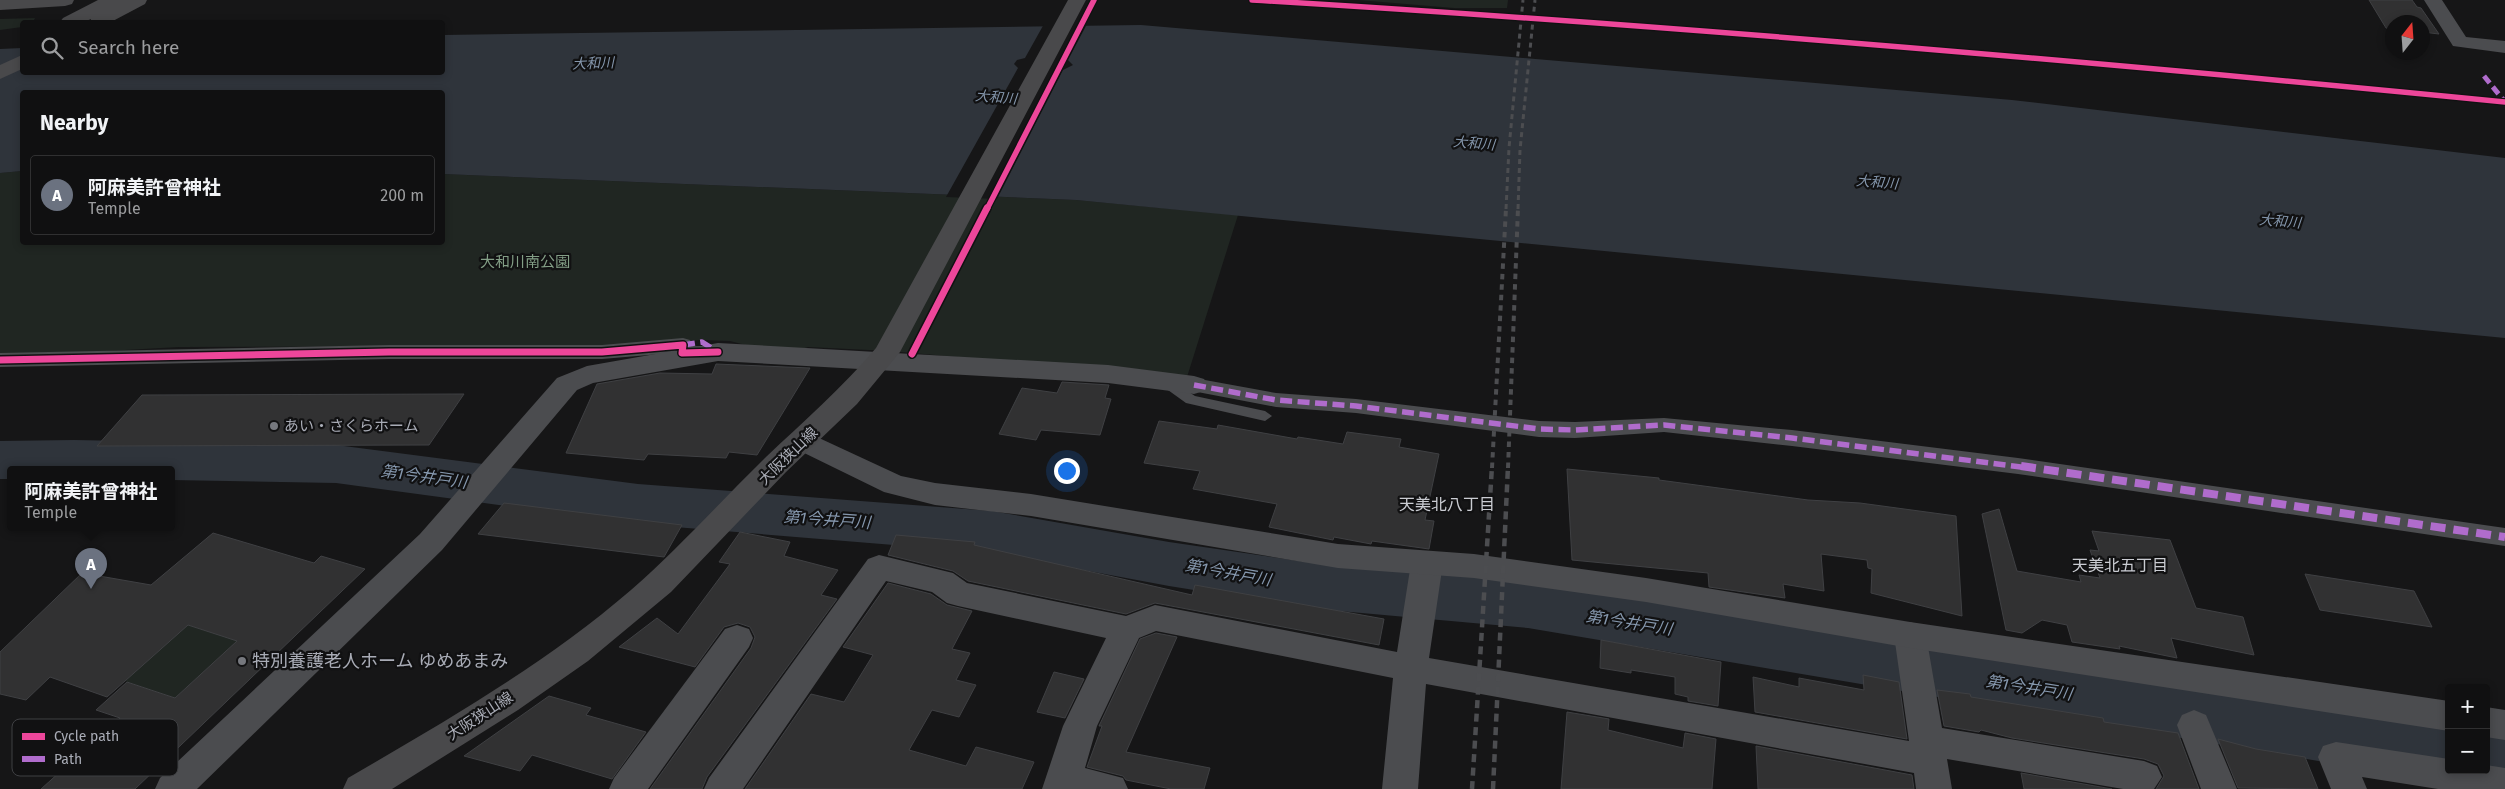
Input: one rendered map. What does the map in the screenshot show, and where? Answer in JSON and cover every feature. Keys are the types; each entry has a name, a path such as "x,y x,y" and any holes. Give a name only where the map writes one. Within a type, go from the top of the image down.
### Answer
{"main road":[{"path":"0,4 65,0"},
{"name":"大阪狭山線","path":"361,789 479,718 575,653 642,599 677,567 804,440 882,357 1077,0"},
{"path":"100,20 136,1"},
{"path":"74,20 108,2"},
{"path":"0,59 20,48"},
{"path":"0,73 20,62"}],"street":[{"path":"2433,0 2460,42 2505,47"},
{"path":"0,360 379,352 602,352 683,346 682,352 882,357 907,362 1080,372 1194,385 1276,400 1356,406 1530,428 1575,430 1664,425 1792,438 2018,466 2505,537"},
{"path":"173,789 431,542 491,469 567,384 587,375 718,352"},
{"path":"804,440 894,485 936,494 1031,505 1425,572 1474,566 1646,590 1912,644 2445,715"},
{"path":"722,789 879,567 942,582 958,594 1127,629 1155,618 1411,668 1929,763 2144,777"},
{"path":"1400,789 1411,668 1425,572"},
{"path":"1110,789 1061,784 1080,726 1127,629"},
{"path":"627,789 737,638"},
{"path":"1912,644 1929,763"},
{"path":"2490,723 2505,725"},
{"path":"2194,725 2219,789"},
{"path":"2350,789 2336,758 2505,784"}],"lane":[{"path":"1166,382 1191,400 1265,416"}],"green space":[{"path":"1358,0 1508,0 1507,8 1454,8"},
{"path":"35,18 34,20 20,20 20,27 0,30 0,19"},
{"name":"大和川南公園","path":"20,171 20,245 445,245 445,174 1076,200 1238,215 1187,377 889,351 808,347 800,350 757,348 730,341 702,340 617,346 179,347 0,357 0,173"},
{"path":"188,625 237,641 175,698 125,681"}],"water":[{"name":"大和川","path":"1141,25 2012,100 2505,158 2505,338 1076,200 445,174 445,90 20,90 20,171 0,173 0,49 20,48 20,75 445,75 445,35"}],"pier":[{"path":"1044,24 1087,24 1068,60 1073,65 1063,70 997,199 946,197 1018,68 1014,64 1017,60 1025,58"}],"building":[{"path":"2369,0 2412,0 2426,15 2385,15 2385,26"},
{"path":"2430,21 2439,34 2430,33"},
{"path":"716,364 810,368 757,455 729,452 726,458 648,454 644,460 566,453 597,384 660,373 712,374"},
{"path":"1062,382 1109,385 1105,398 1111,399 1100,435 1041,430 1036,440 999,434 1022,388 1057,393"},
{"name":"あい・さくらホーム","path":"464,394 429,445 97,446 142,395"},
{"path":"1159,421 1217,429 1218,425 1297,439 1298,437 1343,444 1347,432 1401,439 1399,447 1439,454 1425,520 1434,521 1429,549 1372,541 1371,544 1334,537 1333,540 1269,527 1277,504 1193,489 1200,471 1144,463"},
{"path":"1567,469 1659,478 1659,480 1808,500 1860,503 1956,516 1962,616 1871,593 1872,569 1868,568 1867,560 1821,554 1824,591 1783,584 1785,598 1709,587 1708,573 1572,560"},
{"path":"504,503 682,525 664,557 478,534"},
{"path":"1999,509 2017,571 2081,582 2079,575 2100,578 2090,550 2099,551 2092,531 2170,540 2196,608 2243,617 2254,655 2171,638 2177,658 2119,646 2120,649 2072,642 2067,625 2042,620 2022,633 2006,630 1982,514"},
{"path":"740,532 790,542 784,556 838,570 821,595 837,599 707,777 702,789 650,789 751,648 755,637 750,627 738,623 724,627 695,667 619,647 657,618 678,634 730,564 719,562"},
{"name":"特別養護老人ホーム ゆめあまみ","path":"213,533 314,563 321,556 365,569 178,748 178,719 119,719 96,710 127,682 175,698 237,641 188,625 107,697 50,677 26,700 0,694 0,652 82,573 151,585"},
{"path":"896,535 975,542 974,545 1192,595 1195,585 1384,619 1379,645 1155,603 1126,614 968,581 953,571 888,555"},
{"path":"2305,574 2414,591 2432,627 2320,610"},
{"path":"888,583 931,594 947,605 972,611 952,649 970,653 956,680 976,685 959,717 932,710 909,750 966,766 976,747 1034,762 1022,789 745,789 811,694 844,702 873,655 843,647"},
{"path":"1156,633 1177,637 1126,752 1210,768 1204,789 1171,789 1126,780 1123,776 1087,767 1102,726 1099,726 1140,639"},
{"path":"1601,640 1721,662 1718,706 1688,701 1688,697 1675,694 1675,677 1631,670 1631,673 1600,668"},
{"path":"1054,672 1084,679 1065,718 1037,712"},
{"path":"1863,675 1899,682 1907,739 1755,712 1753,677 1799,687 1799,678 1864,690"},
{"path":"1937,690 1970,694 1971,697 2103,718 2104,722 2178,733 2199,789 2156,789 2164,776 2158,764 2144,759 2012,738 1981,730 1979,732 1944,726"},
{"path":"549,696 591,708 586,715 646,732 612,779 532,755 520,771 464,756"},
{"path":"1567,712 1609,719 1608,730 1683,748 1685,733 1716,739 1712,789 1561,789"},
{"path":"2218,739 2256,749 2305,757 2318,789 2238,788"},
{"path":"1756,746 1912,775 1914,789 1758,789"},
{"path":"2021,773 2112,789 2024,789"},
{"name":"特別養護老人ホーム ゆめあまみ","path":"55,776 149,776 135,789 41,789"}],"waterway":[{"name":"第1今井戸川","path":"0,460 74,459 336,464 638,504 992,532 1169,564 1306,585 1528,605 2445,754"},
{"name":"第1今井戸川","path":"2490,762 2505,764"}],"railway":[{"path":"1506,209 1509,148 1523,0"},
{"path":"1518,209 1520,150 1535,0"},
{"path":"1492,468 1506,208"},
{"path":"1508,468 1518,208"},
{"path":"1472,789 1492,466"},
{"path":"1493,789 1508,466"}],"marked path":[{"path":"2484,76 2505,102"},
{"path":"683,345 702,342 716,351"},
{"path":"1194,385 1276,400 1356,406 1539,429 1575,430 1664,425 1792,438 2018,466 2505,537"}],"cycle path":[{"path":"912,354 1094,0"},
{"path":"1252,0 1566,20 1879,44 2505,102"},
{"path":"0,360 389,352 602,352 683,345 682,353 718,352"}],"place":[{"name":"あい・さくらホーム","path":"274,426"},
{"name":"阿麻美許曾神社","path":"91,589"},
{"name":"特別養護老人ホーム ゆめあまみ","path":"242,661"}],"district":[{"name":"天美北八丁目","path":"1447,504"},
{"name":"天美北五丁目","path":"2120,565"}]}
